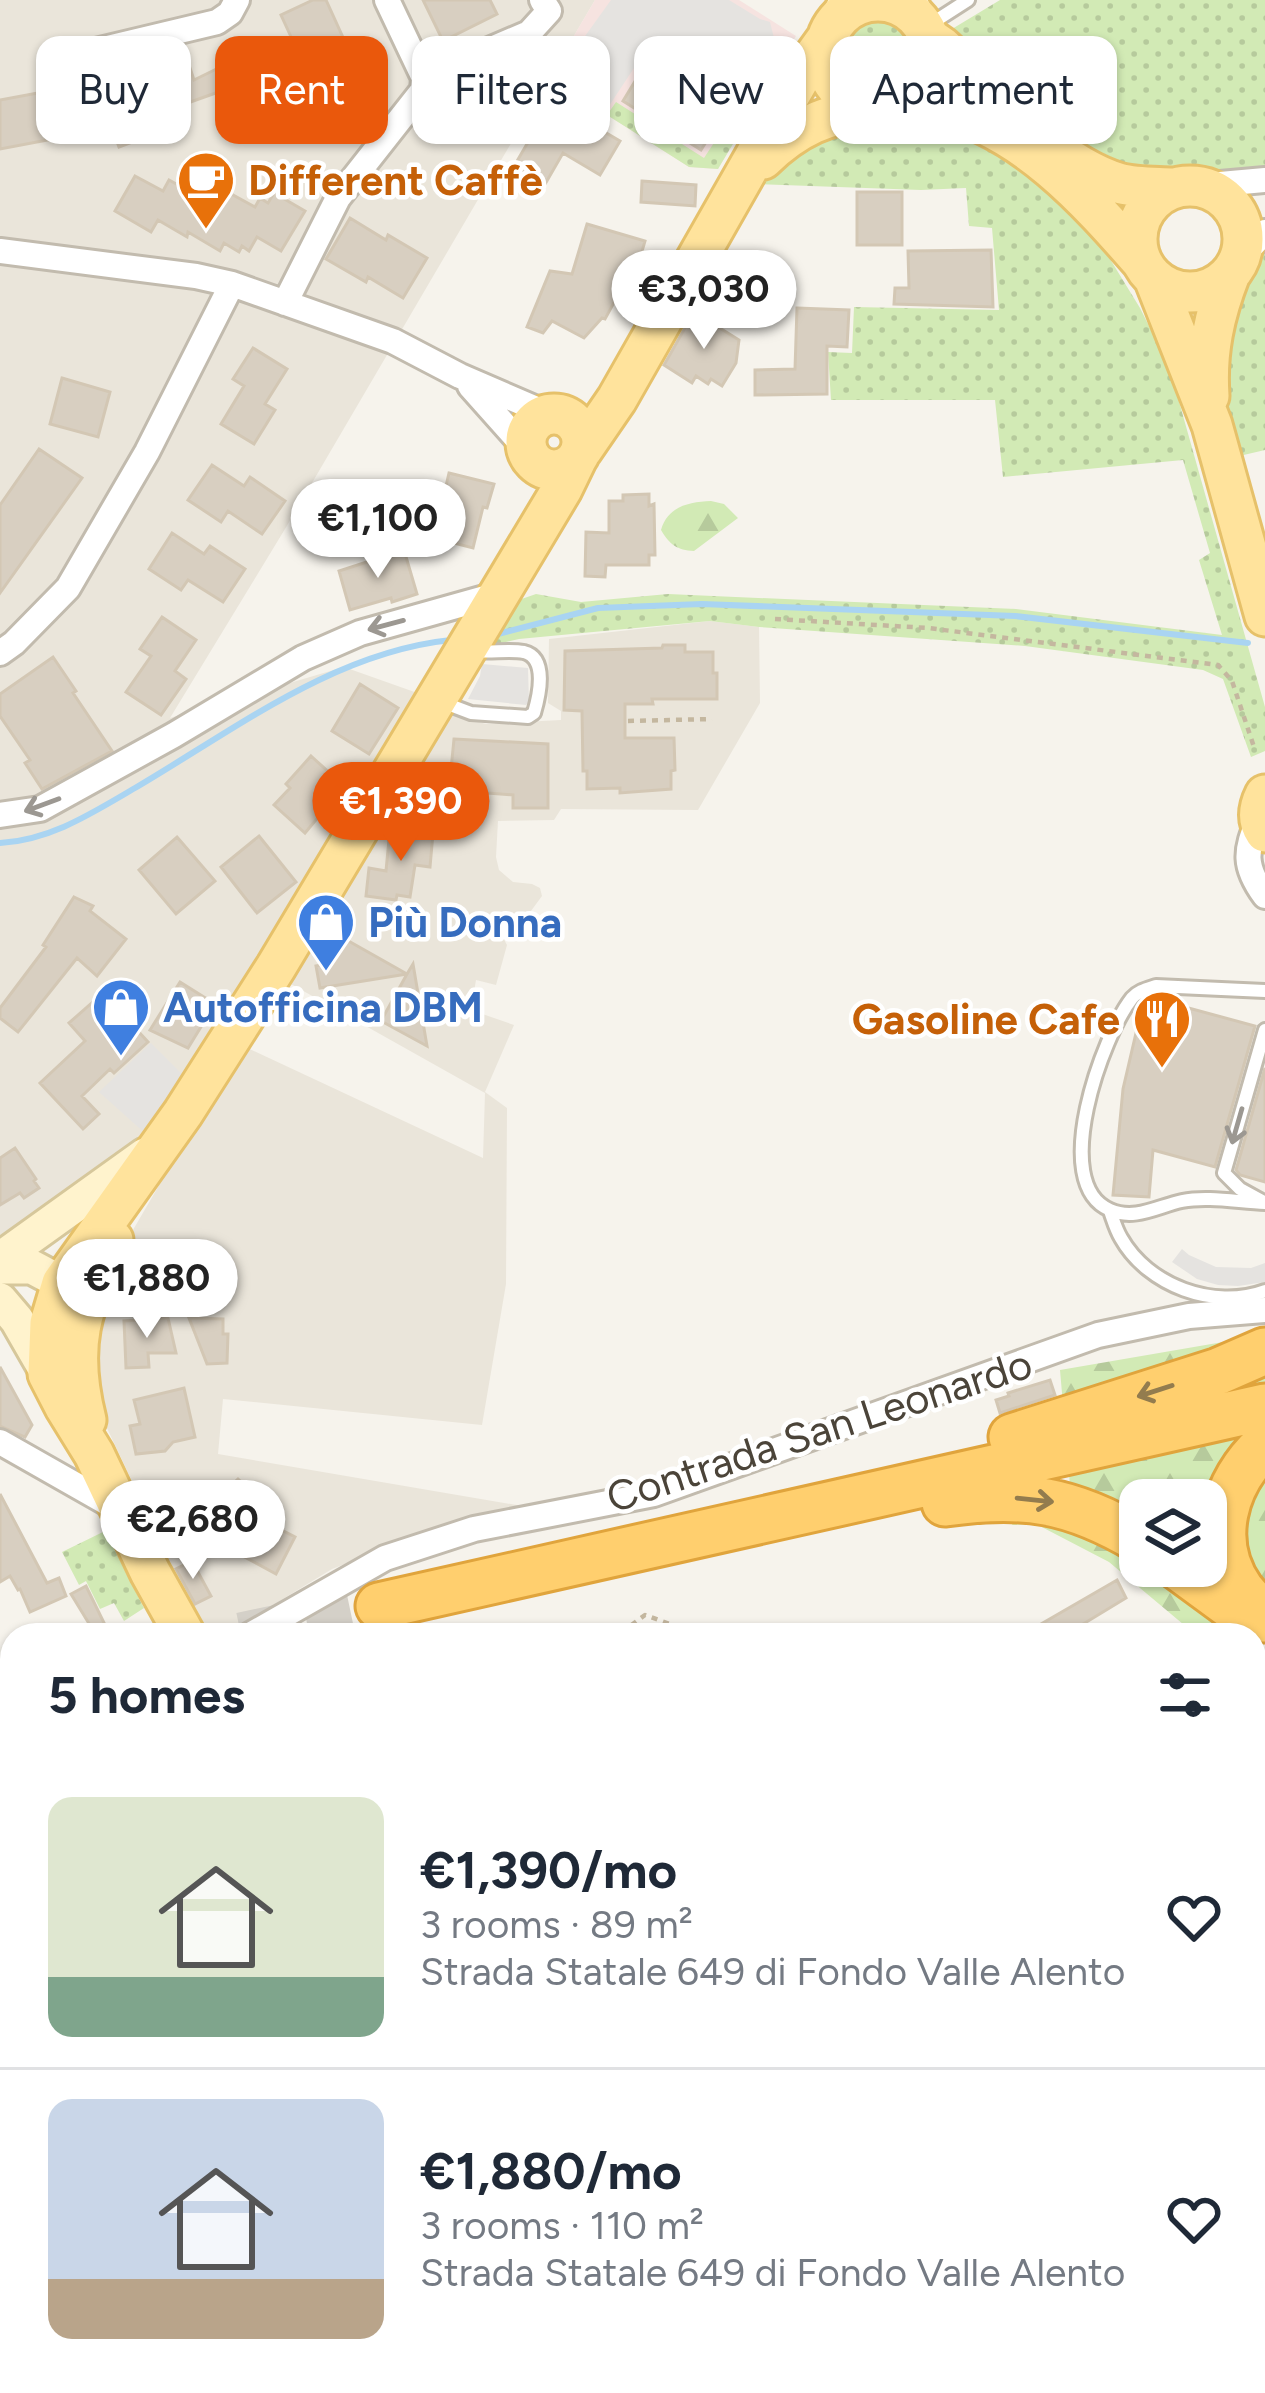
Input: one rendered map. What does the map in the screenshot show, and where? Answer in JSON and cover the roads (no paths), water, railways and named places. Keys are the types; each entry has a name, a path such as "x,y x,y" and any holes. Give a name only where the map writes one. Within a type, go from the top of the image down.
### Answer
{"highway":[{"path":"836,1504 875,1477 1219,1371 1265,1351"},
{"path":"379,1606 1265,1407"},
{"path":"1265,1445 1232,1487 1222,1527 1230,1569 1265,1622"},
{"path":"836,1504 885,1511 979,1499 1040,1498 1119,1529"},
{"path":"1205,1587 1247,1620 1265,1622"}],"main road":[{"path":"48,1374 50,1323 62,1283 183,1113 284,954 617,399 802,72 837,19 870,1 905,8 1037,134 1070,159 1122,184 1214,190 1226,200 1242,227 1245,255 1213,323 1208,374 1212,425"},
{"path":"830,40 824,58 830,77"},
{"path":"741,179 788,136 811,122 830,118"},
{"path":"1017,144 1087,201 1168,287 1184,292 1217,285 1245,255"},
{"path":"1185,187 1157,197 1145,210 1137,245 1212,425 1265,616"},
{"path":"524,552 527,430 539,417 606,385 647,348"},
{"path":"553,414 575,422 580,430 580,454"},
{"path":"528,453 536,464 553,471 580,454"},
{"path":"94,1454 76,1368 80,1323 156,1148"},
{"path":"0,1263 156,1148"},
{"path":"104,1259 44,1290 0,1296 94,1454 178,1623"},
{"path":"0,1263 37,1268 62,1283 75,1300 80,1323"}],"street":[{"path":"158,36 217,22 230,14 237,0"},
{"path":"386,0 412,59"},
{"path":"523,36 550,11 542,0"},
{"path":"285,303 338,198 412,99"},
{"path":"1185,187 1265,180"},
{"path":"0,251 232,284 393,341 460,376 553,414"},
{"path":"0,653 68,588 147,452 232,284"},
{"path":"460,376 528,453"},
{"path":"0,815 40,809 303,658 360,633 476,632"},
{"path":"1263,815 1247,857 1253,880 1265,896"},
{"name":"Contrada San Leonardo","path":"271,1623 385,1558 474,1529 654,1494 1098,1335 1189,1316 1265,1310"},
{"path":"0,1442 121,1510"}],"lane":[{"path":"920,21 968,0"},
{"path":"436,699 471,713 528,717 535,713 539,693 535,658 476,632"},
{"path":"1265,992 1156,986 1141,991 1106,1045 1081,1130 1087,1185 1110,1210 1133,1214 1182,1201 1265,1203"},
{"path":"1265,1030 1224,1173 1265,1203"},
{"path":"1110,1210 1121,1238 1136,1258 1185,1291 1215,1299 1265,1291"}],"waterway":[{"path":"494,635 598,608 702,604 1015,616 1248,643"},
{"path":"0,843 37,837 87,816 326,677 408,647 451,640"}],"tunnel":[{"path":"298,1623 379,1606"}],"place":[{"name":"Different Caffè","path":"206,231"},
{"name":"Più Donna","path":"326,973"},
{"name":"Autofficina DBM","path":"121,1058"},
{"name":"Gasoline Cafe","path":"1162,1070"}]}
